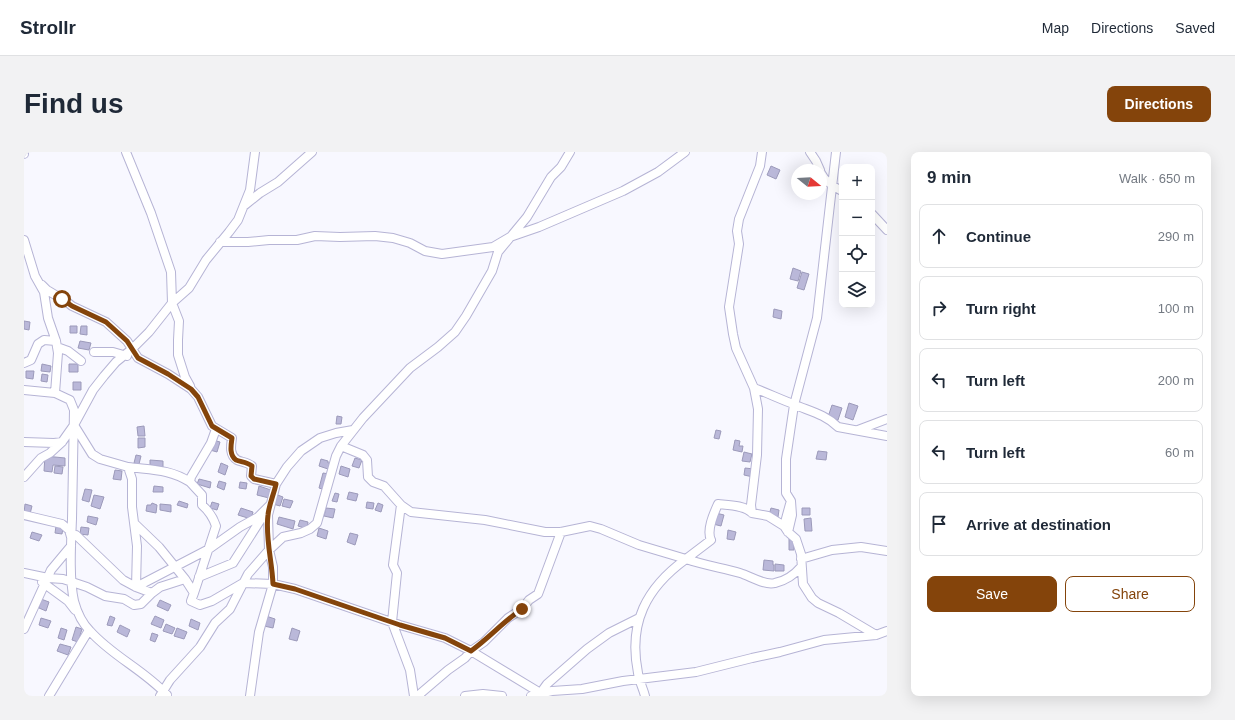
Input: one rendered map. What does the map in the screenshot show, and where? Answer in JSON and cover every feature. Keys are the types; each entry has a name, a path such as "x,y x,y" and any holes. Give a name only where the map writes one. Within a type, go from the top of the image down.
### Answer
{"street":[{"path":"126,152 151,213 171,272 172,303 179,321 178,355 185,377 191,389 198,397 212,426 232,438 231,449 237,460 252,466 251,476 254,479 276,484"},
{"path":"24,477 41,458 50,453 62,442 74,425 93,390 116,362 149,332 172,303 189,288 206,260 238,220 250,190 254,152"},
{"path":"244,205 278,182 312,152"},
{"path":"24,573 34,575 46,581 68,601 89,630 112,652 147,677 164,695 170,680 200,647 215,623 230,609 248,574 269,550 283,537 310,529 317,523 336,456 342,446 353,430 410,368 455,332 492,271 498,252 527,217 551,177 570,152"},
{"path":"220,242 297,240 315,236 375,236 393,238 410,243 426,251 442,254 493,247 510,237 539,227 623,191 658,172 685,152"},
{"path":"752,513 751,505 757,455 758,409 754,388 736,348 730,308 739,244 737,231 739,219 760,166 762,152"},
{"path":"810,152 817,164"},
{"path":"786,529 792,514 791,501 786,493 786,459 794,405 817,318 836,152"},
{"path":"827,181 839,190"},
{"path":"875,217 887,230"},
{"path":"24,240 35,276 44,292 48,318 58,353 55,393"},
{"path":"35,276 47,290 72,306 106,322 127,341 138,358"},
{"path":"24,363 31,360 38,344 44,340 68,350 81,361"},
{"path":"94,352 114,352 138,358 168,374 191,389"},
{"path":"754,388 817,413 832,421 838,427 887,436"},
{"path":"24,390 55,393 70,400 74,410 71,546 72,582 74,601 78,614"},
{"path":"858,430 887,419"},
{"path":"74,425 92,454 100,459 128,467 146,468 172,473 190,482 202,495 202,505 209,511 216,526 191,601 200,605 212,601 243,583 273,584 295,589 392,622 445,638 471,651 545,694 594,687 608,683 710,669 824,640 876,635 887,631"},
{"path":"190,482 191,477 211,443 216,429"},
{"path":"250,696 259,632 273,584 269,550 268,515 276,484 287,467 301,451 320,438 353,430"},
{"path":"24,442 62,442"},
{"path":"342,446 363,455 367,460 368,477 373,482 384,486 401,504 411,512 417,514 485,520 545,532 561,532 590,526 639,545 763,582 774,584 787,578 797,571 801,563 832,550 861,547 887,551"},
{"path":"128,467 132,479 132,507 137,546 136,587"},
{"path":"401,504 394,565 397,573 392,622 410,670 414,696"},
{"path":"645,696 638,674 636,638 639,618 645,602 669,571 711,540 709,536 710,528 718,504 746,509 752,513 768,516 786,529 796,539 801,563 803,584 812,598 818,603 839,613 876,635"},
{"path":"136,587 209,548 240,526 258,517 270,506"},
{"path":"199,577 233,563 270,506"},
{"path":"24,515 62,524 69,530 72,538"},
{"path":"135,524 159,547 185,579 194,593"},
{"path":"419,696 448,670 465,658 471,651 488,638 508,618 522,609 529,600 538,594 561,532"},
{"path":"72,538 76,535 123,580 152,593"},
{"path":"24,629 51,570 71,546"},
{"path":"46,581 64,579 105,596 124,599 134,605 141,604 160,587 185,579"},
{"path":"545,694 547,684 587,649 609,633 639,618"},
{"path":"49,696 89,630"},
{"path":"465,696 483,694 502,696"}],"building":[{"path":"771,166 780,170 776,179 767,175"},
{"path":"793,268 801,271 798,281 790,279"},
{"path":"802,272 809,274 804,290 797,288"},
{"path":"774,309 782,311 781,319 773,317"},
{"path":"24,321 30,322 29,330 24,329"},
{"path":"70,326 77,326 77,333 70,333"},
{"path":"81,326 87,326 87,335 80,334"},
{"path":"80,341 91,343 89,350 78,348"},
{"path":"42,364 51,366 50,372 41,371"},
{"path":"69,364 78,364 78,372 69,372"},
{"path":"26,371 34,371 33,379 26,378"},
{"path":"42,374 48,375 47,382 41,381"},
{"path":"73,382 81,382 81,390 73,390"},
{"path":"849,403 858,406 853,420 845,417"},
{"path":"832,405 842,408 838,420 828,417"},
{"path":"337,416 342,417 341,424 336,424"},
{"path":"144,426 145,436 138,436 137,427"},
{"path":"716,430 721,431 719,439 714,438"},
{"path":"138,438 145,438 145,447 138,448"},
{"path":"213,440 220,442 217,452 210,450"},
{"path":"735,440 740,441 739,446 743,446 742,452 733,450"},
{"path":"818,451 827,452 826,460 816,459"},
{"path":"744,452 752,454 750,462 742,461"},
{"path":"136,455 141,456 139,464 134,463"},
{"path":"45,456 65,458 65,466 53,465 52,472 44,471"},
{"path":"355,458 362,460 359,468 352,466"},
{"path":"321,459 330,463 328,469 319,466"},
{"path":"150,460 163,461 163,467 150,465"},
{"path":"221,463 228,466 225,475 218,472"},
{"path":"55,466 63,467 62,474 54,473"},
{"path":"341,466 350,469 348,477 339,474"},
{"path":"745,468 754,469 753,477 744,475"},
{"path":"115,470 122,471 121,480 113,479"},
{"path":"323,473 329,474 325,490 319,488"},
{"path":"199,479 211,482 210,488 197,484"},
{"path":"219,481 226,483 224,490 217,487"},
{"path":"240,482 247,483 246,489 239,488"},
{"path":"154,486 163,487 163,492 153,492"},
{"path":"259,486 271,490 269,498 257,495"},
{"path":"85,489 92,490 89,502 82,500"},
{"path":"349,492 358,494 356,501 347,499"},
{"path":"335,493 339,494 337,502 332,501"},
{"path":"275,494 283,497 280,506 273,504"},
{"path":"94,495 104,497 100,509 91,506"},
{"path":"284,499 293,501 290,508 282,506"},
{"path":"179,501 188,504 187,508 177,505"},
{"path":"212,502 219,504 217,510 210,508"},
{"path":"367,502 374,503 373,509 366,508"},
{"path":"152,503 157,505 156,513 146,511 147,505 151,505"},
{"path":"378,503 383,505 381,512 375,510"},
{"path":"25,504 32,506 30,514 24,513"},
{"path":"160,504 171,505 171,512 160,510"},
{"path":"241,508 253,512 251,519 238,515"},
{"path":"326,508 335,509 333,518 324,516"},
{"path":"771,508 779,510 778,517 769,515"},
{"path":"802,508 810,508 810,515 802,515"},
{"path":"716,513 724,515 721,526 713,524"},
{"path":"88,516 98,518 96,525 87,522"},
{"path":"279,517 295,521 293,529 277,524"},
{"path":"811,518 812,531 805,531 804,519"},
{"path":"300,520 308,522 307,529 298,526"},
{"path":"56,526 63,528 62,534 55,533"},
{"path":"81,527 89,528 88,535 80,534"},
{"path":"319,528 328,531 326,539 317,536"},
{"path":"728,530 736,532 734,540 727,539"},
{"path":"32,532 42,535 39,541 30,538"},
{"path":"350,533 358,535 355,545 347,542"},
{"path":"789,539 793,539 794,550 789,550"},
{"path":"764,560 773,561 774,571 763,570"},
{"path":"775,564 784,565 784,571 775,571"},
{"path":"41,599 49,602 46,611 39,608"},
{"path":"160,600 171,605 168,611 157,606"},
{"path":"110,616 115,618 112,626 107,625"},
{"path":"155,616 164,620 161,628 151,624"},
{"path":"266,616 275,619 273,628 264,626"},
{"path":"41,618 51,621 48,628 39,625"},
{"path":"191,619 200,623 198,630 189,626"},
{"path":"166,624 175,628 172,634 163,631"},
{"path":"120,625 130,630 127,637 117,632"},
{"path":"76,627 82,629 78,642 72,640"},
{"path":"61,628 67,630 64,640 58,638"},
{"path":"177,628 187,632 184,639 174,636"},
{"path":"292,628 300,631 297,641 289,639"},
{"path":"152,633 158,635 155,642 150,640"},
{"path":"60,644 71,647 68,655 57,651"}],"route":[{"path":"62,299 72,306 106,322 127,341 138,358 168,374 191,389 198,397 212,426 232,438 231,449 233,455 237,460 249,463 252,466 251,476 254,479 276,484 268,515 269,550 273,584 295,589 400,625 445,638 471,651 484,642 508,618 522,609"}]}
